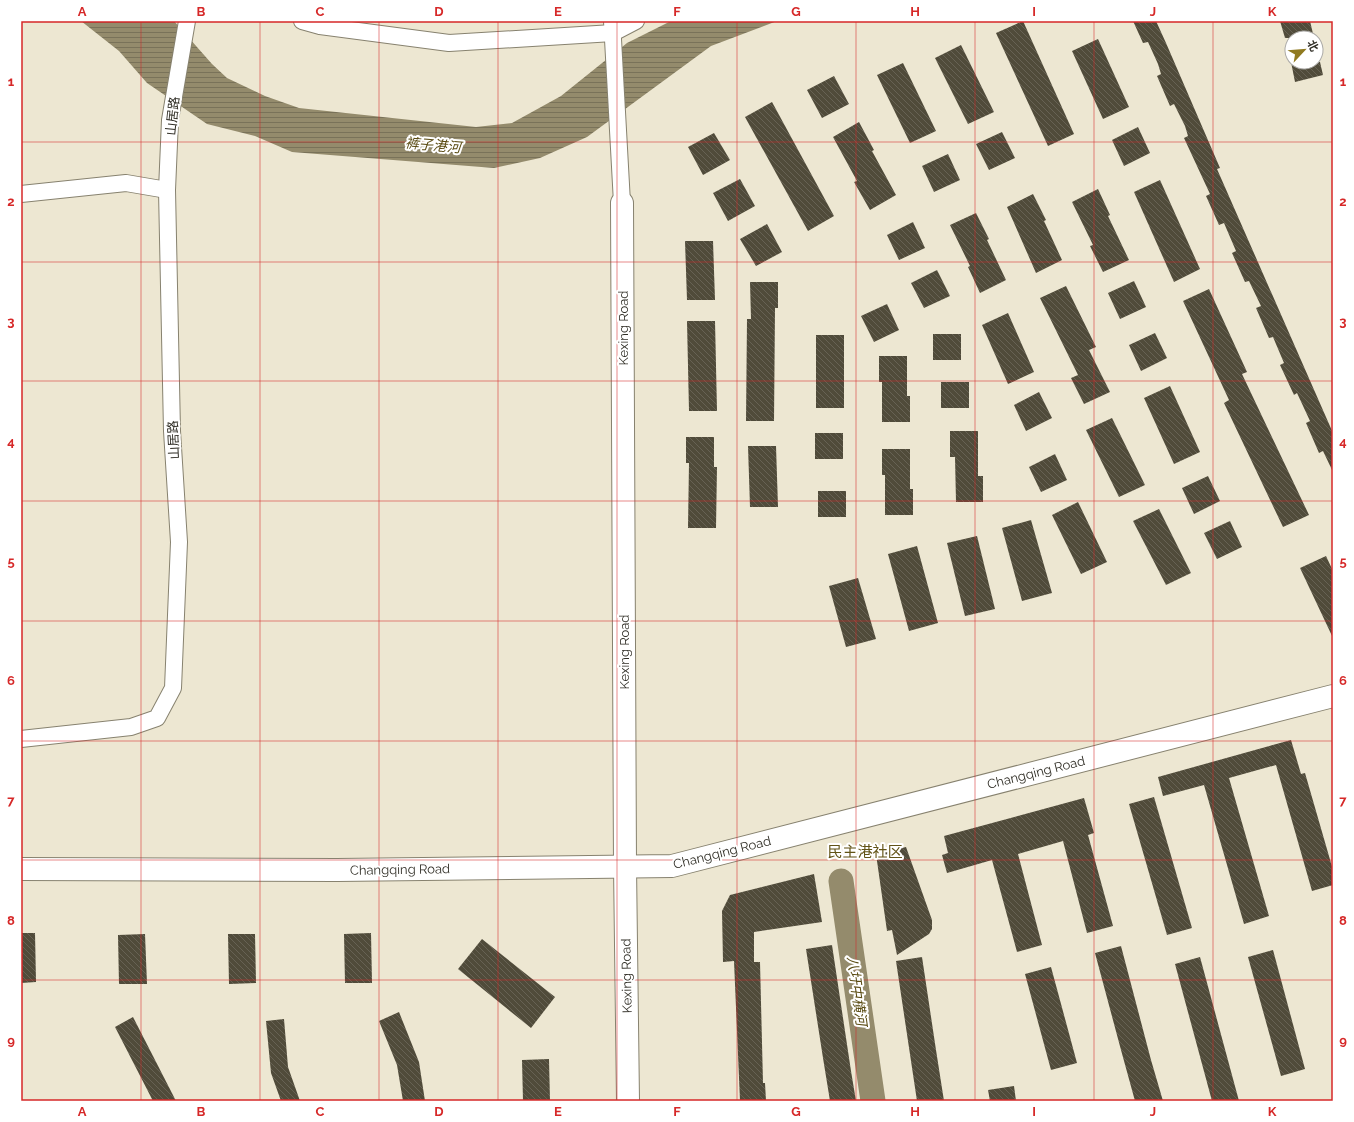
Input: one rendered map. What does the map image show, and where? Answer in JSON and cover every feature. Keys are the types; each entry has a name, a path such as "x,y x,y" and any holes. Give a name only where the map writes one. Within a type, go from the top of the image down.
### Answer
{"street":[{"name":"山居路","path":"21,739 131,727 157,718 173,688 179,542 172,431 167,190 170,120 187,21"},
{"path":"302,21 320,26 449,43 613,34 636,21"},
{"path":"613,34 620,135 622,202"},
{"path":"21,194 126,183 167,190"},
{"name":"Kexing Road","path":"622,202 625,866 628,1101"},
{"name":"Changqing Road","path":"21,869 338,870 672,866 1333,696"}],"water":[{"name":"裤子港河","path":"81,21 174,21 212,64 227,78 265,96 299,108 476,127 512,123 561,96 627,43 671,21 777,21 711,46 587,137 540,158 494,168 292,152 255,136 207,124 147,83 119,51"}],"building":[{"path":"1023,21 1074,134 1048,146 996,33"},
{"path":"1133,21 1156,21 1166,43 1220,168 1217,169 1333,433 1333,472 1323,451 1319,453 1306,423 1310,421 1297,393 1294,395 1280,365 1284,363 1273,337 1269,338 1256,308 1261,306 1249,281 1245,282 1232,253 1236,251 1224,223 1219,225 1206,196 1210,194 1184,138 1188,136 1185,126 1174,104 1170,106 1157,76 1161,74 1158,64 1148,42 1143,43"},
{"path":"1280,21 1310,21 1312,30 1284,30 1284,35"},
{"path":"1098,39 1129,107 1103,119 1072,51"},
{"path":"961,45 994,112 968,124 935,58"},
{"path":"903,63 936,131 910,143 877,75"},
{"path":"1293,70 1322,70 1323,75 1295,82"},
{"path":"834,76 849,104 822,118 807,90"},
{"path":"772,102 834,216 808,231 745,117"},
{"path":"859,122 874,150 872,151 896,195 870,210 854,182 857,181 833,137"},
{"path":"1138,127 1150,153 1124,166 1112,140"},
{"path":"1002,132 1015,158 989,170 976,144"},
{"path":"714,133 730,160 703,175 688,147"},
{"path":"948,154 960,180 934,192 922,166"},
{"path":"740,179 755,206 728,221 713,193"},
{"path":"1160,180 1200,269 1174,282 1134,192"},
{"path":"1098,189 1110,215 1108,216 1129,260 1103,272 1090,246 1093,245 1072,202"},
{"path":"1033,194 1046,220 1044,221 1062,260 1036,273 1007,207"},
{"path":"976,213 989,239 987,240 1006,280 980,293 968,267 970,266 950,225"},
{"path":"913,222 925,248 899,260 887,235"},
{"path":"767,224 782,252 756,266 740,239"},
{"path":"685,241 713,241 715,300 687,300"},
{"path":"937,270 950,296 924,308 911,283"},
{"path":"1134,281 1146,307 1120,319 1108,293"},
{"path":"750,282 778,282 778,308 775,308 774,421 746,421 747,319 751,319"},
{"path":"1066,286 1096,347 1089,350 1110,392 1084,404 1071,378 1078,375 1040,298"},
{"path":"1209,289 1247,372 1242,374 1309,515 1283,527 1224,403 1229,400 1183,301"},
{"path":"887,304 899,330 874,342 861,316"},
{"path":"1008,313 1034,372 1008,384 982,325"},
{"path":"687,321 715,321 717,411 689,411"},
{"path":"1155,333 1167,358 1141,371 1129,345"},
{"path":"933,334 961,334 961,360 933,360"},
{"path":"816,335 844,335 844,408 816,408"},
{"path":"879,356 907,356 907,396 910,396 910,422 882,422 882,382 879,382"},
{"path":"941,382 969,382 969,408 941,408"},
{"path":"1170,386 1200,452 1174,464 1144,398"},
{"path":"1039,392 1052,418 1026,431 1014,405"},
{"path":"1112,418 1145,485 1119,497 1086,430"},
{"path":"950,431 978,431 978,476 983,476 983,502 956,502 955,457 950,457"},
{"path":"815,433 843,433 843,459 815,459"},
{"path":"686,437 714,437 714,467 717,467 716,528 688,528 689,463 686,463"},
{"path":"748,446 776,446 778,507 750,507"},
{"path":"882,449 910,449 910,489 913,489 913,515 885,515 885,475 882,475"},
{"path":"1055,454 1067,480 1041,492 1029,467"},
{"path":"1208,476 1220,501 1194,514 1182,488"},
{"path":"818,491 846,491 846,517 818,517"},
{"path":"1078,502 1107,562 1081,574 1052,515"},
{"path":"1159,509 1191,573 1166,585 1133,521"},
{"path":"1031,520 1052,593 1022,601 1002,528"},
{"path":"1230,521 1242,547 1217,559 1204,533"},
{"path":"977,536 995,609 965,616 947,543"},
{"path":"917,546 938,623 909,631 888,554"},
{"path":"1326,556 1333,571 1333,638 1300,568"},
{"path":"858,578 876,639 846,647 829,586"},
{"path":"1291,740 1301,774 1305,773 1333,870 1333,885 1312,891 1276,765 1229,778 1269,916 1244,924 1204,785 1163,796 1158,777"},
{"path":"1154,797 1192,928 1167,935 1129,804"},
{"path":"1084,798 1094,833 1088,835 1113,926 1087,933 1063,841 1018,854 1042,945 1017,952 992,860 947,873 942,855 948,853 944,836"},
{"path":"906,847 932,920 932,929 929,934 897,955 892,930 887,931 876,854"},
{"path":"814,874 822,922 754,932 754,962 760,962 763,1083 765,1083 766,1101 740,1101 734,961 723,962 722,911 730,895"},
{"path":"21,933 35,933 36,982 21,983"},
{"path":"371,933 372,983 345,983 344,934"},
{"path":"145,934 147,984 119,984 118,935"},
{"path":"228,934 255,934 256,983 229,984"},
{"path":"482,939 555,997 531,1028 458,969"},
{"path":"832,945 856,1101 830,1101 806,949"},
{"path":"1121,946 1163,1101 1135,1101 1121,1050 1095,953"},
{"path":"1273,950 1305,1069 1281,1076 1248,957"},
{"path":"922,957 944,1101 917,1101 896,961"},
{"path":"1200,957 1239,1101 1212,1101 1175,964"},
{"path":"1051,967 1077,1063 1051,1070 1025,974"},
{"path":"399,1012 419,1062 425,1101 403,1101 397,1065 379,1021"},
{"path":"133,1017 176,1101 153,1101 115,1027"},
{"path":"284,1019 288,1067 300,1101 281,1101 271,1073 266,1021"},
{"path":"549,1059 550,1101 523,1101 522,1060"},
{"path":"1014,1086 1016,1101 990,1101 988,1090"}],"waterway":[{"name":"八圩中横河","path":"841,881 873,1101"}],"district":[{"name":"民主港社区","path":"865,852"}]}
